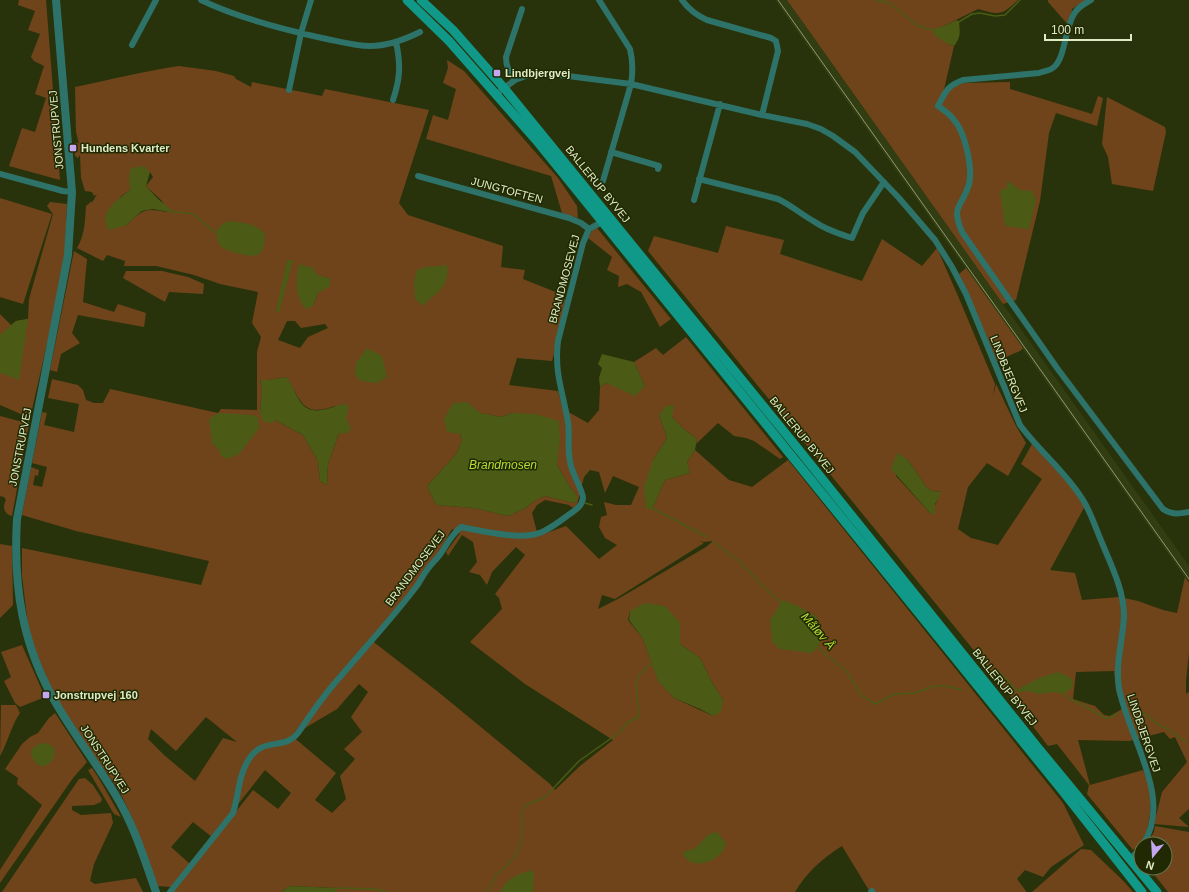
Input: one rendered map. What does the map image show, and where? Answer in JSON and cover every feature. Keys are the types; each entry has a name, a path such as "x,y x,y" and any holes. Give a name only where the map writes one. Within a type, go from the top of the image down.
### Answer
{"main road":[{"name":"BALLERUP BYVEJ","path":"407,0 449,41 536,140 1061,789 1142,892"},
{"name":"BALLERUP BYVEJ","path":"421,0 453,30 504,88 794,444 1039,749 1157,892"}],"street":[{"name":"JONSTRUPVEJ","path":"56,0 72,192 68,255 17,519 17,585 20,609 36,661 57,705 99,768 137,836 156,892"},
{"path":"132,45 156,0"},
{"path":"201,0 215,7 261,22 340,42 370,46 396,42 409,38 420,32"},
{"path":"289,90 311,0"},
{"path":"599,0 630,49 633,70 631,84 603,181"},
{"path":"682,0 687,8 697,16 771,38 776,41 778,51 762,115"},
{"path":"1091,0 1078,8 1074,14 1068,27 1060,59 1050,70 1039,73 963,80 951,84 946,91 938,106 955,120 961,131 970,163 971,175 969,186 958,206 956,214 962,232 1094,419 1163,509 1170,514 1189,512"},
{"path":"515,80 508,70 506,56 522,9"},
{"path":"393,100 398,86 400,72 396,42"},
{"name":"LINDBJERGVEJ","path":"496,94 515,80 529,76 552,74 631,84 807,124 821,129 855,152 921,224 935,240 952,267 966,294 1020,425 1032,441 1076,490 1086,504 1117,580 1124,606 1124,618 1118,659 1119,687 1124,710 1151,782 1154,810 1148,836"},
{"path":"694,200 720,104"},
{"path":"611,152 659,166 658,169"},
{"path":"0,174 63,191 72,192"},
{"name":"JUNGTOFTEN","path":"418,176 569,218 581,223 589,229"},
{"path":"699,179 778,199 788,203 825,228 852,238 863,213 884,182"},
{"name":"BRANDMOSEVEJ","path":"170,892 232,813 236,804 239,782 243,770 250,758 264,745 285,742 296,734 311,712 417,586 454,532 461,527 496,533 526,535 541,533 579,507 583,500 582,492 574,477 570,461 569,423 557,371 556,355 558,341 583,243 589,229 602,222"},
{"path":"1130,859 1133,856"}],"shaded area":[{"path":"19,0 46,0 60,180 9,166 22,128 35,132 46,98 35,94 44,66 34,61 31,57 40,34 28,30 35,11 18,5"},
{"path":"775,0 787,0 1189,566 1189,583"},
{"path":"787,0 1018,0 1008,9 1000,13 978,9 942,27 948,44 954,46 943,94 953,87 963,83 1010,82 1010,89 1092,114 1098,96 1103,98 1097,126 1056,113 1049,133 1040,201 1016,300 1003,304"},
{"path":"1048,0 1086,0 1072,9 1070,27 1048,2"},
{"path":"447,60 464,71 558,178 577,206 578,218 562,213 551,176 426,139 433,115 448,120 456,89 443,83 448,68"},
{"path":"179,66 216,71 234,76 236,79 251,87 252,82 322,96 325,89 429,110 399,203 408,215 503,246 501,267 525,270 523,279 558,293 558,297 568,301 552,361 517,358 509,385 558,391 563,409 588,423 599,410 600,387 606,383 645,386 634,362 656,348 663,355 686,337 783,457 780,459 754,441 734,436 718,423 696,444 697,439 672,417 659,415 667,438 653,460 652,510 665,480 690,473 687,462 695,450 729,480 752,487 788,460 1063,803 1084,845 1051,867 1043,877 1025,870 1017,879 1026,892 870,892 842,846 828,855 816,866 795,892 335,892 336,888 289,886 281,892 172,892 253,790 278,809 291,793 265,770 212,837 193,822 171,847 190,864 171,887 156,886 140,837 118,789 57,703 40,663 29,633 22,576 22,548 201,585 209,561 76,531 22,515 31,467 39,470 38,476 35,475 33,485 42,487 47,467 32,463 42,412 47,413 44,425 74,432 79,404 48,398 52,379 78,385 83,390 86,400 94,403 103,403 110,389 218,413 221,409 257,410 257,352 261,337 252,323 258,292 220,284 194,275 156,266 124,266 125,261 107,255 103,261 77,248 83,233 86,206 92,201 92,203 97,194 94,196 92,192 85,191 81,178 80,155 78,158 75,156 74,143 79,144 76,132 75,87","holes":["150,172 153,177 146,186 162,201 167,212 148,210 139,214 125,226 120,197","314,272 320,277 329,278 326,287 318,293 313,306","287,321 295,321 301,328 325,324 328,328 308,337 300,348 278,340","286,377 304,405 309,408 315,410 335,406 343,432 339,433 328,464 327,485 320,481 318,461 303,435 260,412 262,389 260,380","467,402 479,413 502,417 512,413 557,465 577,496 574,503 545,496 536,500 524,509 508,516 474,508 436,505 427,486 457,453 462,440 460,434","590,470 599,472 605,493 613,476 639,487 631,505 616,505 604,502 607,515 601,517 599,527 605,538 617,545 599,559 566,526 538,536 532,513 537,505 545,500 569,505 573,508 577,505 584,477","452,529 460,533 446,552 448,556 462,535 473,542 477,562 469,572 480,575 487,585 492,572 516,547 525,555 495,594 499,598 502,609 470,642 525,684 613,740 580,766 555,790 550,784 437,691 371,640 424,573","699,541 713,541 706,547 618,599 598,609 602,595 615,599 704,543","630,611 680,623 680,644 700,658 723,700 713,716 674,698 658,680 643,639 628,620","359,684 368,692 351,717 362,732 344,749 355,759 340,776 346,799 332,813 315,800 336,773 292,736 301,724 305,728 337,709","206,717 237,742 223,738 195,781 164,755 148,739 151,729 176,751"]},
{"path":"1107,97 1165,127 1166,132 1153,191 1112,184 1108,157 1102,144"},
{"path":"0,198 52,214 23,304 0,297"},
{"path":"50,202 67,204 65,252 49,335 30,418 0,405 0,314 11,325 16,321 28,319 29,299 53,214 47,206"},
{"path":"726,226 784,240 780,254 862,281 882,239 922,266 937,248 995,384 993,397 996,384 1016,426 1026,443 1008,476 987,463 968,487 958,529 971,538 998,545 1042,479 1021,464 1032,444 1076,491 1085,506 1050,570 1075,573 1082,600 1119,597 1177,613 1185,577 1189,583 1189,652 1186,694 1189,692 1189,809 1179,818 1189,827 1154,824 1162,792 1187,762 1175,737 1170,739 1164,732 1129,741 1078,740 1090,785 1143,770 1150,792 1149,820 1144,836 1133,836 1133,850 1087,794 1089,785 1057,744 1048,746 994,675 648,251 654,236 718,253","holes":["897,454 908,460 927,488 935,492 940,491 938,500 931,514 896,476","1114,671 1116,690 1122,709 1110,716 1104,715 1095,706 1073,699 1076,672"]},
{"path":"597,228 671,319 660,327 641,292 627,284 618,287 619,276 607,270 612,257 588,238 592,231"},
{"path":"74,251 87,259 83,302 114,312 118,304 146,313 144,327 78,315 72,333 80,343 61,354 57,372 50,370"},
{"path":"966,268 1023,348 1020,351 997,361 959,274"},
{"path":"126,271 162,271 188,277 204,284 203,294 169,292 165,302 123,278"},
{"path":"0,416 27,424 30,418 12,516 7,514 4,510 6,500 4,497 0,496"},
{"path":"0,544 12,546 13,605 0,618"},
{"path":"22,645 45,697 20,707 15,703 4,681 11,677 1,652"},
{"path":"1,705 16,705 20,713 14,723 0,756"},
{"path":"55,713 87,762 73,778 0,883 0,870 42,805 17,784 18,778 5,769 22,744 30,737 38,733 49,718"},
{"path":"92,768 121,817 114,814 88,770"},
{"path":"85,778 93,785 102,799 101,802 94,805 72,806 72,810 81,815 111,813 113,823 94,864 90,881 95,884 136,878 143,892 2,892 79,779"},
{"path":"1155,826 1189,832 1189,892 1168,892 1155,876 1173,876 1173,836 1152,836"},
{"path":"1081,849 1091,850 1133,892 1032,892"}],"water":[{"path":"957,20 959,22 960,34 954,46 934,35 933,30 936,28 942,27"},
{"path":"144,166 150,172 146,186 158,199 175,213 153,209 142,211 125,226 108,230 105,218 109,209 115,202 130,190 129,177 131,168"},
{"path":"1007,180 1020,190 1032,191 1036,200 1029,229 1005,226 1000,191 1007,188"},
{"path":"228,221 252,225 257,227 265,234 263,247 259,254 252,256 236,253 226,250 219,244 217,231 220,226"},
{"path":"287,260 293,260 279,313 276,311"},
{"path":"299,264 313,268 317,274 322,277 330,278 330,286 318,293 313,306 306,309 299,298 297,287"},
{"path":"447,265 447,273 444,284 437,293 422,306 415,298 414,283 416,271 427,267"},
{"path":"28,319 19,380 0,373 0,335 16,321"},
{"path":"367,348 382,356 387,377 377,383 361,381 355,375 356,363"},
{"path":"602,354 634,362 645,386 635,396 606,383 600,387 599,378 602,368 598,364"},
{"path":"286,377 301,403 306,408 312,410 323,410 343,404 349,406 346,418 351,429 348,433 339,433 328,464 327,485 320,481 318,461 303,435 275,420 272,423 265,422 261,418 260,412 262,389 260,380"},
{"name":"Brandmosen","path":"467,402 480,413 502,417 512,413 535,414 559,421 560,440 557,465 577,496 577,501 574,503 545,496 536,500 524,509 508,516 474,508 436,505 427,486 457,453 462,440 460,434 447,432 444,419 453,403"},
{"path":"674,405 672,417 697,439 695,450 687,462 690,473 665,480 652,510 646,508 644,487 653,460 667,438 659,415 666,406"},
{"path":"219,413 253,415 258,418 259,428 239,454 227,459 220,455 220,451 212,443 209,419"},
{"path":"897,453 908,460 927,488 935,492 941,491 935,504 935,514 931,514 891,469"},
{"path":"783,600 800,607 817,617 821,636 819,645 812,653 779,649 772,641 770,620"},
{"path":"645,603 665,606 680,623 680,644 700,658 723,700 721,712 713,716 674,698 658,681 643,639 629,620 630,611"},
{"path":"1058,672 1071,678 1073,682 1071,689 1063,694 1056,692 1038,694 1029,691 1020,692 1018,689 1039,678"},
{"path":"42,743 50,745 54,748 55,753 50,763 46,766 41,766 36,763 31,751 35,746"},
{"path":"717,832 726,843 720,855 707,862 693,863 687,860 683,854 685,851 691,850 699,845 704,838"},
{"path":"531,870 534,873 533,892 501,892 509,880 517,875"},
{"path":"289,886 337,888 335,892 281,892"}],"waterway":[{"path":"876,0 889,3 917,25 935,30"},
{"path":"957,23 972,14 980,13 995,16 1005,15 1020,0"},
{"path":"175,213 192,214 217,233"},
{"name":"Måløv Å","path":"585,503 592,505"},
{"name":"Måløv Å","path":"652,508 707,537"},
{"name":"Måløv Å","path":"713,542 739,561 782,604"},
{"name":"Måløv Å","path":"817,647 847,672 862,696 876,704 894,694 915,693 934,686 946,686 962,690"},
{"path":"488,892 496,875 516,854 522,837 522,812 526,805 545,797 579,761 620,732 628,722 639,717 636,683 639,675 650,664 652,664"},
{"name":"Måløv Å","path":"999,672 1018,692 1020,689"},
{"name":"Måløv Å","path":"1062,693 1105,718 1109,718 1118,713"},
{"name":"Måløv Å","path":"1131,709 1148,716 1159,725 1168,729 1186,742"},
{"path":"337,888 375,889 387,892"}],"tram line":[{"path":"778,0 1189,579"}],"place":[{"name":"Lindbjergvej","path":"497,73"},
{"name":"Hundens Kvarter","path":"73,148"},
{"name":"Jonstrupvej 160","path":"46,695"}]}
